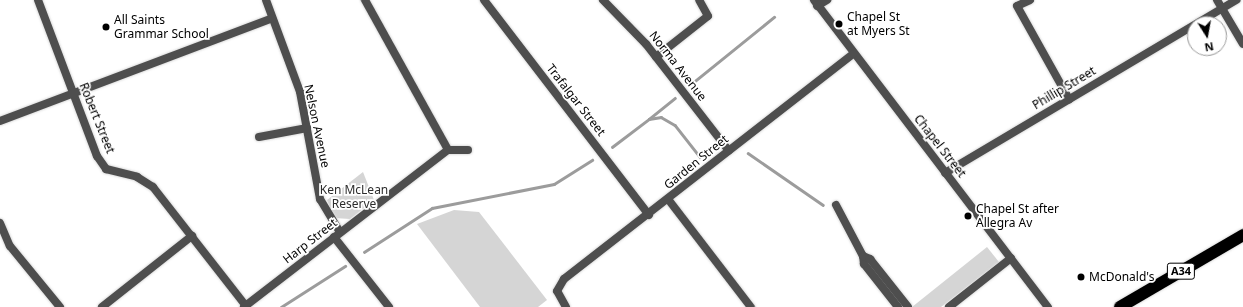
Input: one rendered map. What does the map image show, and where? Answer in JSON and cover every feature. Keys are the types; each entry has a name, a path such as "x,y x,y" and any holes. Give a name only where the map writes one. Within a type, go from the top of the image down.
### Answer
{"highway":[{"name":"A34","path":"1120,307 1243,235"}],"street":[{"name":"Robert Street","path":"38,0 97,156 106,169 137,177 153,187 245,306"},
{"name":"Nelson Avenue","path":"266,0 300,92 320,199 337,235 389,307"},
{"path":"365,0 448,150 468,150"},
{"name":"Trafalgar Street","path":"484,0 648,215"},
{"name":"Norma Avenue","path":"603,0 656,57 729,151"},
{"path":"656,57 708,16 700,0"},
{"path":"815,3 827,0"},
{"path":"1030,0 1017,6 1068,99"},
{"path":"1217,0 1243,44"},
{"name":"Phillip Street","path":"945,173 1236,0"},
{"name":"Chapel Street","path":"815,3 1048,307"},
{"path":"0,121 272,18"},
{"name":"Garden Street","path":"566,307 557,291 564,279 853,54"},
{"path":"259,137 307,128"},
{"name":"Harp Street","path":"245,306 448,150"},
{"path":"668,199 751,307"},
{"path":"836,205 863,256 864,264 898,307"},
{"path":"0,223 10,246 60,307"},
{"path":"102,307 192,236"},
{"path":"863,256 870,259 908,307"},
{"path":"949,307 1011,258"}],"green space":[{"name":"Ken McLean Reserve","path":"363,172 374,200 350,219 334,218 327,200"},
{"path":"454,210 479,212 547,300 538,307 480,307 417,224"},
{"path":"987,247 999,262 941,307 912,307"}],"waterway":[{"path":"690,85 774,17"},
{"path":"649,119 675,98"},
{"path":"612,147 649,119 661,117 675,125 701,158"},
{"path":"748,153 823,205"},
{"path":"364,252 432,208 554,184 592,160"},
{"path":"281,307 345,266"}],"place":[{"name":"Chapel St at Myers St","path":"839,24"},
{"name":"All Saints Grammar School","path":"106,27"},
{"name":"Chapel St after Allegra Av","path":"968,216"},
{"name":"McDonald's","path":"1081,277"}]}
